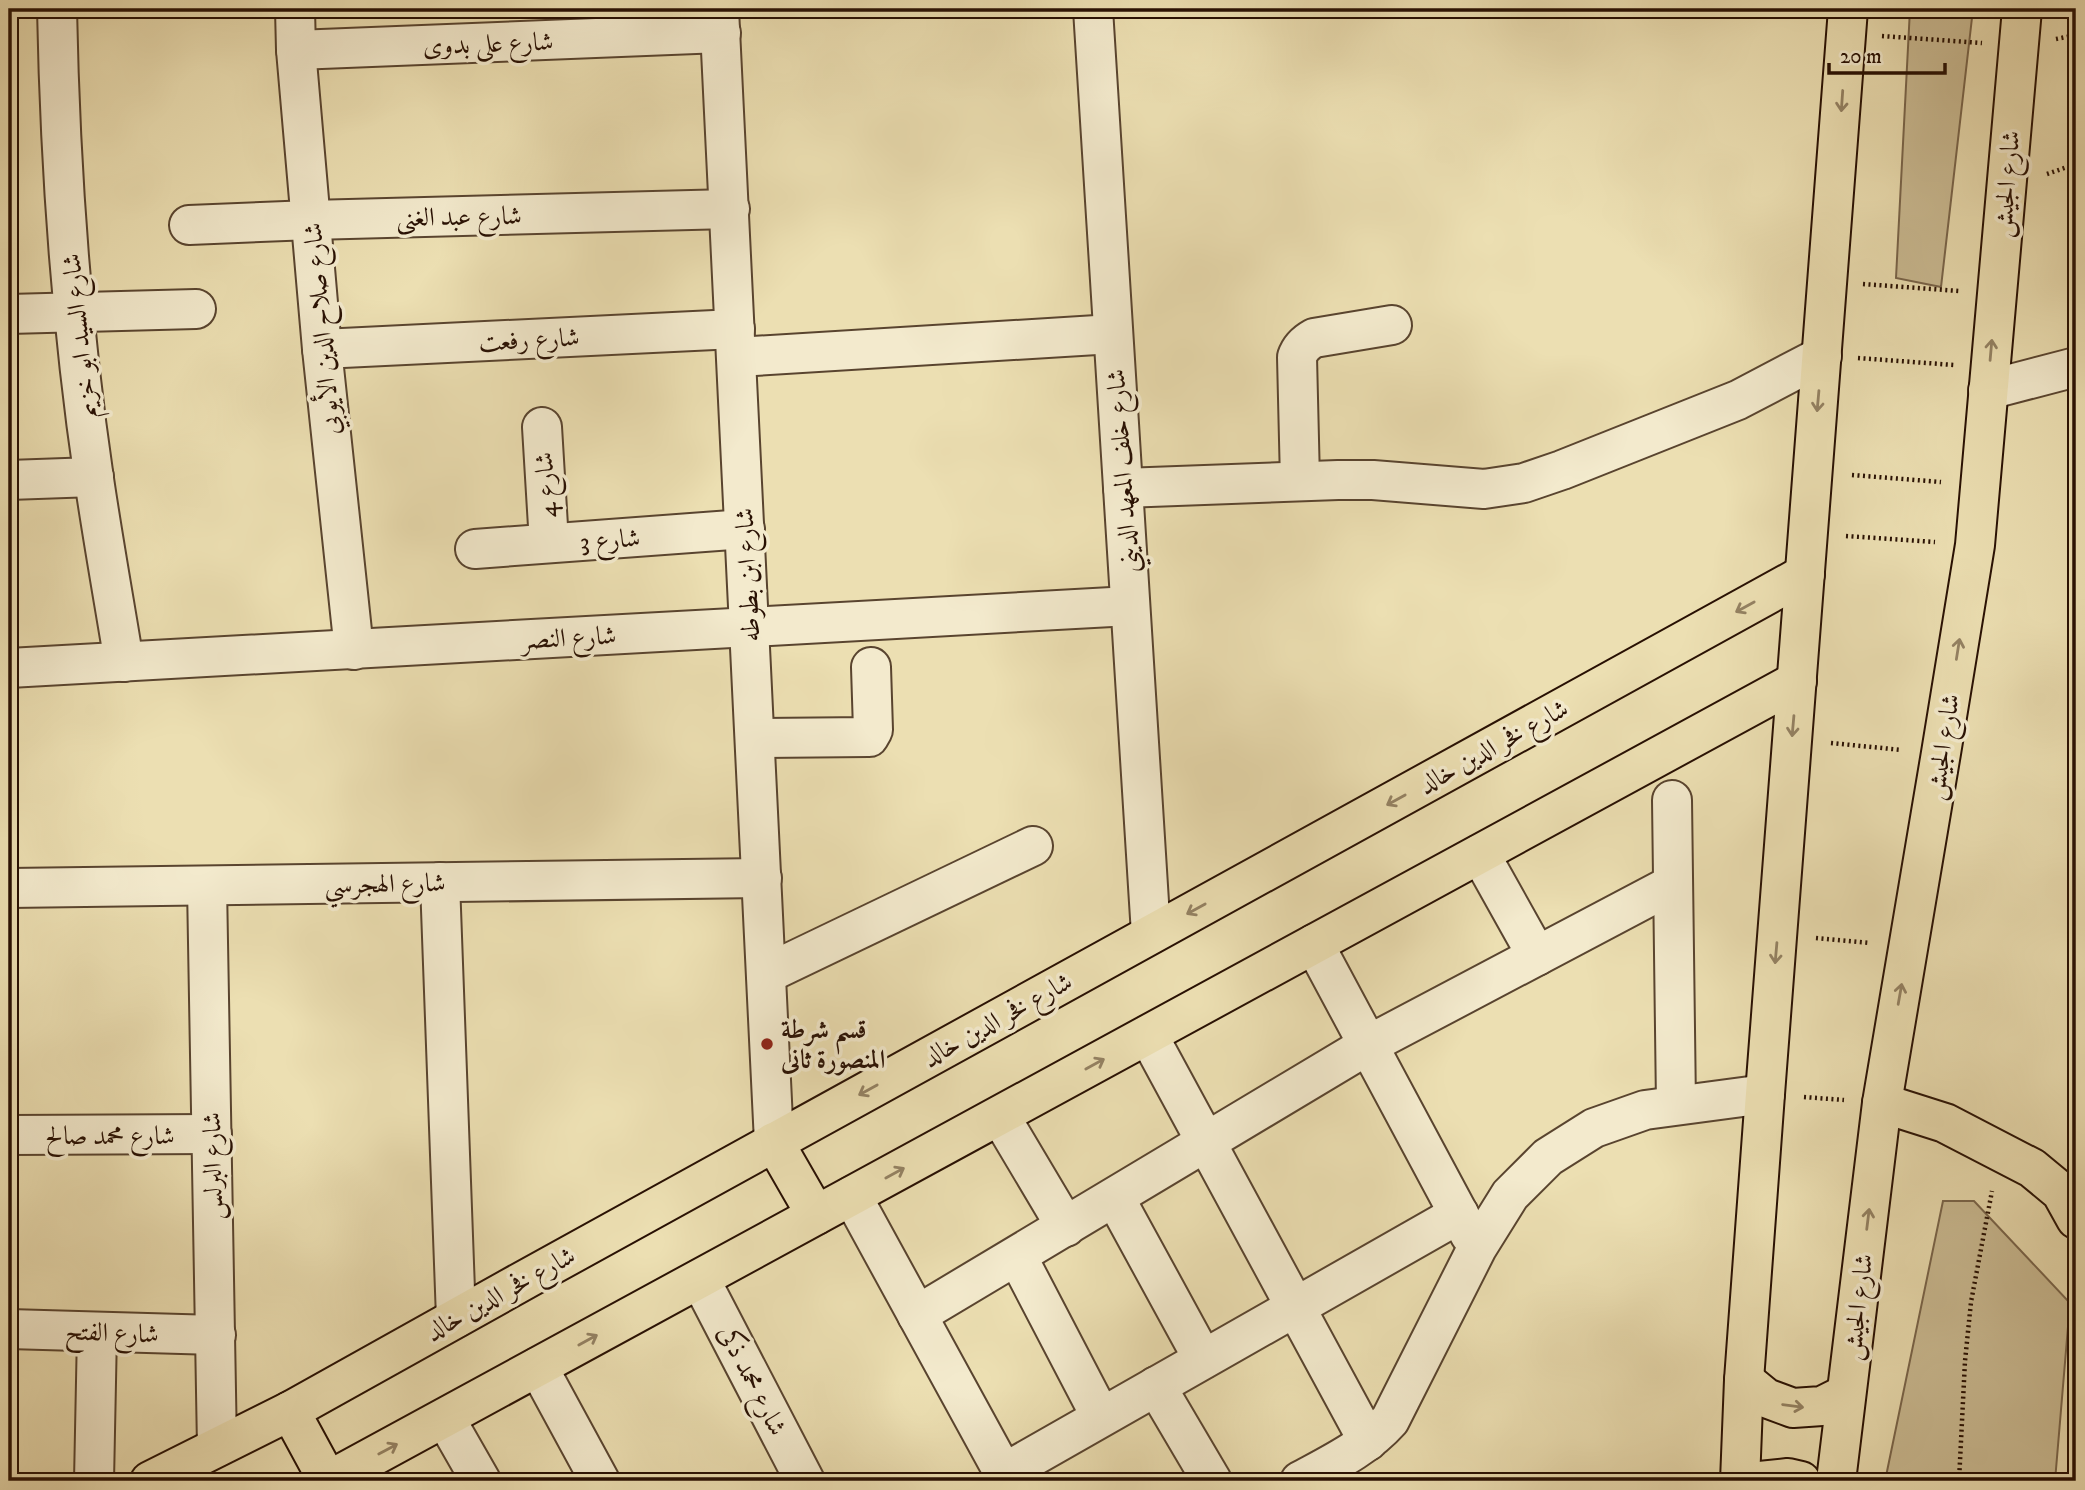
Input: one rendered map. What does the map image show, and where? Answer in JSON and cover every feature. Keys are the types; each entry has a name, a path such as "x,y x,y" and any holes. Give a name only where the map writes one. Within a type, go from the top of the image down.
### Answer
{"main road":[{"path":"1740,1481 1744,1380 1765,1094 1848,21"},
{"name":"شارع الجيش","path":"1836,1481 1882,1103 1975,545 2020,27"},
{"name":"شارع فخر الدين خالد","path":"150,1481 290,1411 1805,574"},
{"path":"290,1411 328,1481 1797,681"},
{"path":"1882,1103 1945,1122 2032,1168 2061,1192 2076,1219"},
{"path":"774,1142 816,1215"},
{"path":"1744,1380 1766,1398 1793,1408 1822,1406 1846,1394"},
{"path":"1760,1481 1788,1478 1801,1481"}],"street":[{"name":"شارع السيد ابو خزيم","path":"57,9 59,97 74,312 94,477 124,662"},
{"name":"شارع صلاح الدين الأيوبي","path":"295,9 296,50 322,349 354,649"},
{"name":"شارع خلف المعهد الديني","path":"1093,9 1151,934"},
{"name":"شارع على بدوى","path":"296,50 720,21"},
{"name":"شارع ابن بطوطه","path":"720,21 774,1142"},
{"name":"شارع عبد الغنى","path":"189,225 311,219 730,209"},
{"path":"9,314 196,309"},
{"path":"1300,481 1297,358 1300,349 1314,338 1392,325"},
{"name":"شارع رفعت","path":"322,349 1113,334"},
{"path":"1123,488 1373,480 1484,489 1524,483 1738,400 1822,356"},
{"path":"1989,379 2076,367"},
{"name":"شارع 4","path":"542,427 549,543"},
{"path":"9,480 94,477"},
{"name":"شارع 3","path":"475,549 745,530"},
{"name":"شارع النصر","path":"9,668 1130,606"},
{"path":"755,738 869,737 873,730 871,667"},
{"path":"1672,800 1676,1105"},
{"path":"766,974 1033,846"},
{"path":"1480,854 1537,956"},
{"name":"شارع الهجرسي","path":"9,888 762,878"},
{"path":"440,883 456,1318"},
{"path":"918,1315 1368,1045 1673,884"},
{"name":"شارع البرلس","path":"207,886 217,1447"},
{"path":"1314,944 1477,1248"},
{"path":"1148,1035 1296,1307 1364,1457"},
{"path":"1300,1481 1364,1457 1401,1401 1477,1248 1510,1195 1548,1157 1594,1128 1645,1110 1765,1094"},
{"path":"1000,1116 1066,1227"},
{"name":"شارع محمد صالح","path":"9,1135 212,1134"},
{"path":"852,1196 1006,1477 1101,1417 1459,1214"},
{"path":"1115,1198 1203,1359"},
{"path":"1017,1256 1101,1417"},
{"name":"شارع محمد ذكى","path":"700,1279 805,1481"},
{"name":"شارع الفتح","path":"9,1329 216,1335"},
{"path":"94,1481 97,1332"},
{"path":"538,1367 600,1481"},
{"path":"1156,1386 1212,1481"},
{"path":"445,1418 481,1481"}],"path":[{"path":"1848,21 2020,27 2076,35"},
{"path":"1828,282 1996,293"},
{"path":"1822,356 1989,379"},
{"path":"1813,472 1980,485"},
{"path":"1808,534 1975,545"},
{"path":"1792,739 1941,754"},
{"path":"1777,934 1908,947"},
{"path":"1765,1094 1882,1103"},
{"path":"1959,1481 1971,1302 2000,1151"}],"shaded area":[{"path":"1910,9 1973,9 1941,287 1896,278"},
{"path":"1943,1201 1974,1201 2070,1303 2055,1481 1885,1481"}],"place":[{"name":"قسم شرطة المنصورة ثانى","path":"767,1044"}]}
